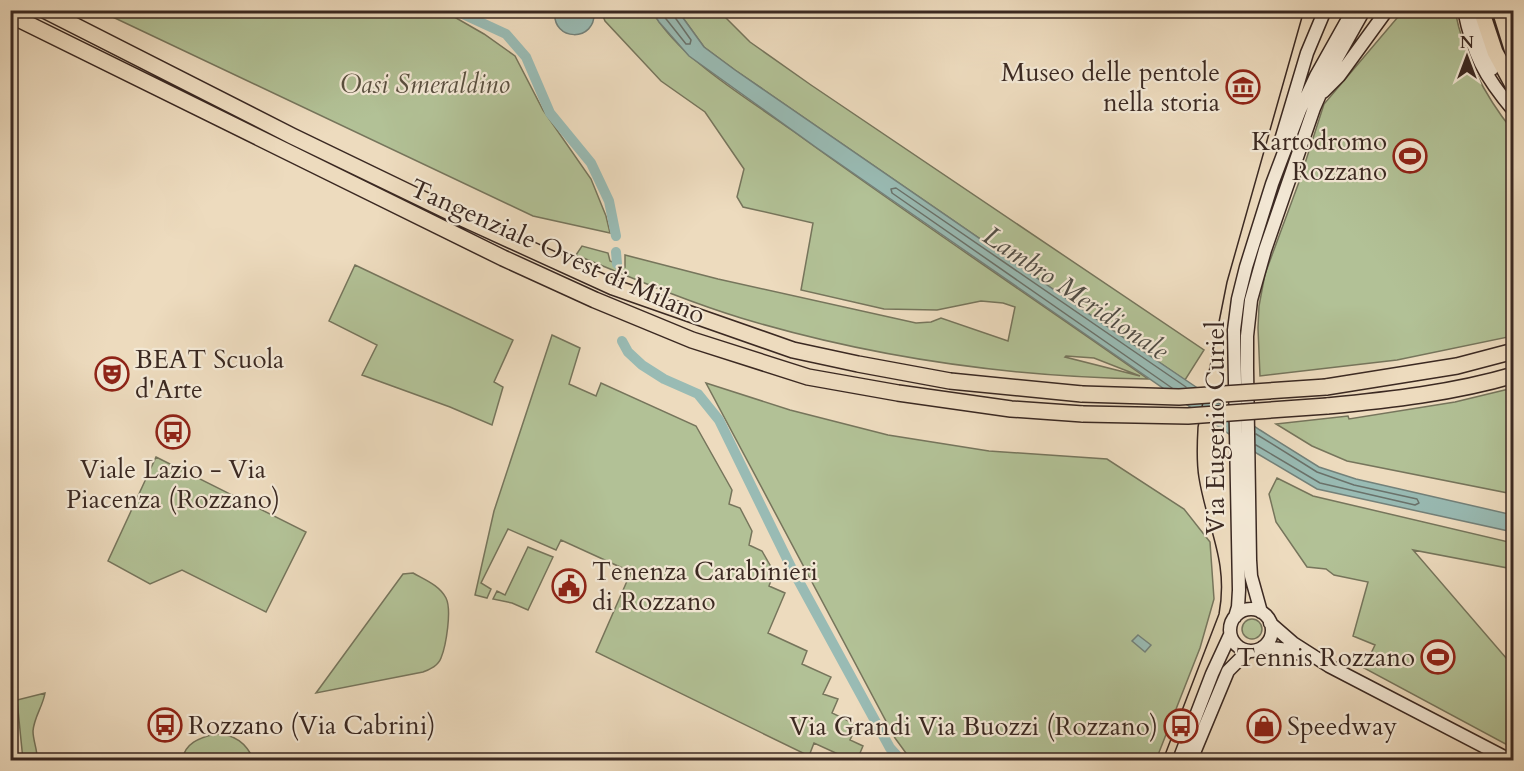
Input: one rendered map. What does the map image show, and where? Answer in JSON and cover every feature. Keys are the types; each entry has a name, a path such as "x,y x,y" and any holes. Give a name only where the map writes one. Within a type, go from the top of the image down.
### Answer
{"highway":[{"name":"Tangenziale Ovest di Milano","path":"44,10 303,141 568,268 613,287 793,350 950,381 1082,394 1179,397 1326,387 1457,366 1514,351"},
{"path":"1481,10 1496,52 1514,87"},
{"path":"1500,10 1514,55"},
{"name":"Tangenziale Ovest di Milano","path":"10,15 561,285 692,340 808,377 1011,408 1083,414 1188,416 1385,400 1484,384 1514,375"}],"main road":[{"path":"1272,184 1278,150 1304,63 1325,10"},
{"name":"Via Eugenio Curiel","path":"1234,617 1238,607 1239,590 1242,480 1240,370 1234,330 1238,299 1272,184 1312,84 1353,10"},
{"name":"Via Eugenio Curiel","path":"1240,370 1257,275 1308,124 1332,67 1364,10"},
{"path":"1320,95 1339,76 1387,10"},
{"path":"1464,10 1474,51 1489,78 1514,110"},
{"path":"1473,10 1481,45 1514,110"},
{"name":"Via Eugenio Curiel","path":"1242,480 1251,576 1261,612"},
{"path":"1179,760 1212,674 1230,635 1231,623 1234,617 1247,610 1261,612 1293,643 1329,666 1510,760"},
{"path":"1263,647 1269,640 1270,622"},
{"path":"1230,635 1237,646 1248,651"},
{"path":"1191,760 1228,671 1248,651 1263,647 1289,650 1329,666"}],"green space":[{"name":"Oasi Smeraldino","path":"100,11 444,11 484,34 515,56 543,110 591,179 606,216 610,233 533,216"},
{"path":"601,11 652,11 680,46 716,77 1148,379 994,369 943,363 841,344 720,311 576,255 582,246 608,253 610,261 625,267 625,255 718,279 916,323 931,322 941,318 1008,341 1015,307 1003,303 981,301 937,310 884,309 801,290 813,223 743,207 737,197 744,169 705,112 661,81 605,21","holes":["1065,357 1094,358 1140,376"]},
{"path":"678,11 719,11 750,42 811,85 1204,350 1185,380 735,70 704,47"},
{"name":"Kartodromo Rozzano","path":"1403,11 1455,11 1464,44 1476,74 1513,131 1513,336 1397,360 1260,376 1259,306 1265,274 1299,182 1324,104"},
{"path":"355,265 513,340 494,382 503,387 492,425 362,375 377,345 329,321"},
{"path":"552,335 580,348 569,384 596,396 601,383 696,426 732,490 729,504 740,508 752,531 749,545 762,551 774,572 769,586 785,593 768,633 807,651 802,664 831,677 823,694 838,699 832,713 857,725 850,740 863,746 857,760 851,760 814,743 809,756 596,652 631,572 561,540 556,550 508,529 481,583 491,589 487,598 475,595 494,511"},
{"path":"706,383 790,410 888,435 989,451 1107,459 1184,509 1210,542 1214,599 1200,648 1156,760 911,760 895,738"},
{"path":"1513,388 1513,494 1347,461 1312,446 1276,424 1348,416 1349,419 1455,402"},
{"path":"156,457 306,532 266,612 182,570 150,584 108,561"},
{"path":"1277,478 1313,496 1513,543 1513,569 1413,550 1513,666 1513,748 1364,668 1375,645 1353,636 1368,582 1334,575 1326,569 1307,567 1276,522 1269,494"},
{"path":"528,547 553,557 528,610 512,603 493,599 497,591 505,595"},
{"path":"413,573 440,590 448,604 446,637 438,663 423,672 316,693 403,574"},
{"path":"1252,619 1259,622 1262,629 1259,636 1252,639 1245,636 1242,629 1245,622"},
{"path":"45,693 33,731 37,760 23,760 17,700"},
{"path":"215,734 222,734 239,741 254,760 182,760 190,745"}],"water":[{"path":"555,11 594,11 593,21 589,29 582,33 574,35 566,33 560,29 556,21"},
{"path":"652,11 678,11 704,47 735,70 1153,358 1319,467 1356,479 1513,515 1513,532 1317,489 1258,454 817,148 689,56"},
{"path":"1138,635 1151,645 1145,652 1132,641"}],"waterway":[{"path":"454,10 506,34 526,57 550,113 591,163 609,201 616,236"},
{"path":"616,252 617,264"},
{"path":"622,341 628,352 642,365 664,379 698,394 719,420 791,567 890,748 901,760"}],"tram line":[{"path":"1163,760 1219,614 1221,577 1216,545 1199,478 1198,427 1227,282 1304,10"}],"place":[{"name":"Museo delle pentole nella storia","path":"1243,87"},
{"name":"Kartodromo Rozzano","path":"1410,156"},
{"name":"BEAT Scuola d'Arte","path":"112,374"},
{"name":"Viale Lazio - Via Piacenza (Rozzano)","path":"173,432"},
{"name":"Tenenza Carabinieri di Rozzano","path":"569,586"},
{"name":"Tennis Rozzano","path":"1438,657"},
{"name":"Rozzano (Via Cabrini)","path":"165,725"},
{"name":"Via Grandi Via Buozzi (Rozzano)","path":"1181,726"},
{"name":"Speedway","path":"1264,726"}],"water label":[{"name":"Lambro Meridionale","path":"1076,293"}]}
